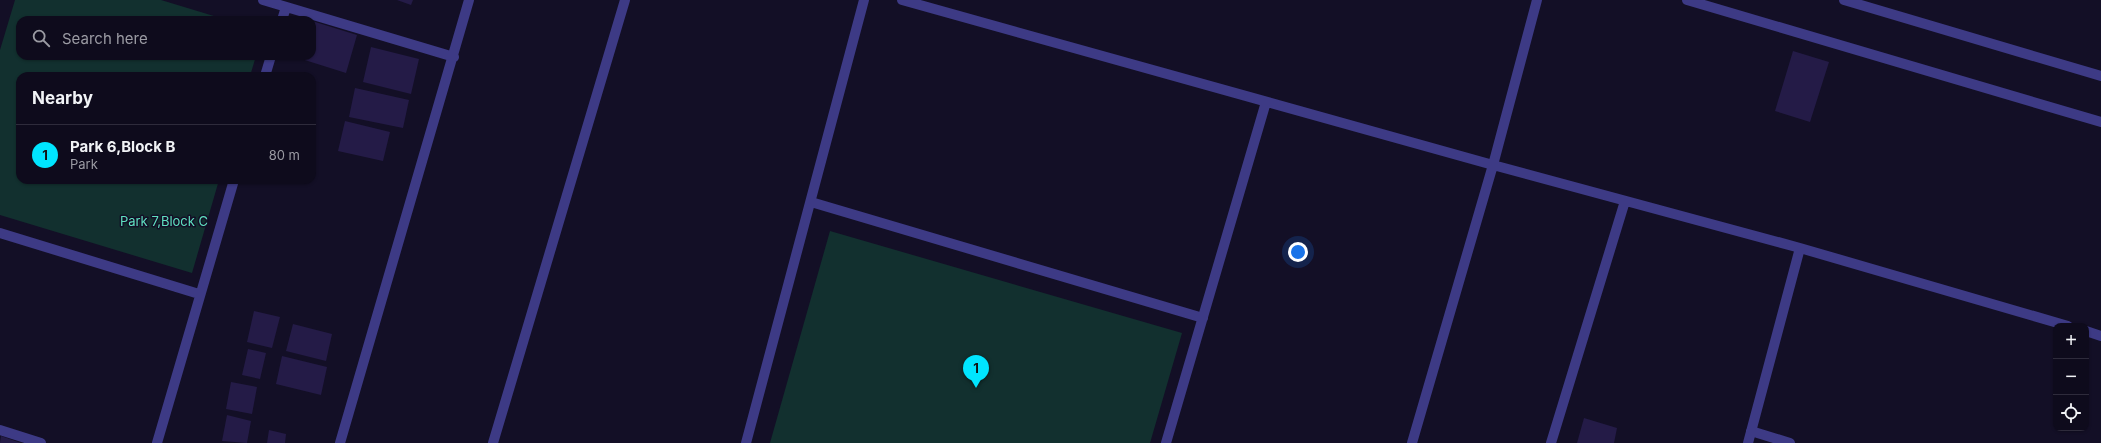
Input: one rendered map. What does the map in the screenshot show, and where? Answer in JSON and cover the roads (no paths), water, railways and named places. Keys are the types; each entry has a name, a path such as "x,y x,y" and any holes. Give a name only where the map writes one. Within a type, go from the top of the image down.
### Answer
{"street":[{"path":"263,0 454,57"},
{"path":"340,443 454,57 469,0"},
{"path":"493,443 625,0"},
{"path":"746,443 864,0"},
{"path":"902,0 1493,166 1800,248 2058,323"},
{"path":"1412,443 1493,166 1537,0"},
{"path":"1687,0 2101,122"},
{"path":"1844,0 2101,76"},
{"path":"283,16 286,7"},
{"path":"266,72 270,60"},
{"path":"1166,443 1266,102"},
{"path":"157,443 199,294 233,184"},
{"path":"1551,443 1625,201"},
{"path":"811,202 1203,318"},
{"path":"0,233 199,294"},
{"path":"1748,443 1800,248"},
{"path":"2089,332 2101,336"},
{"path":"0,430 41,443"},
{"path":"1751,431 1790,443"}],"place":[{"name":"Park 6,Block B","path":"976,388"}],"park label":[{"name":"Park 7,Block C","path":"164,221"}]}
